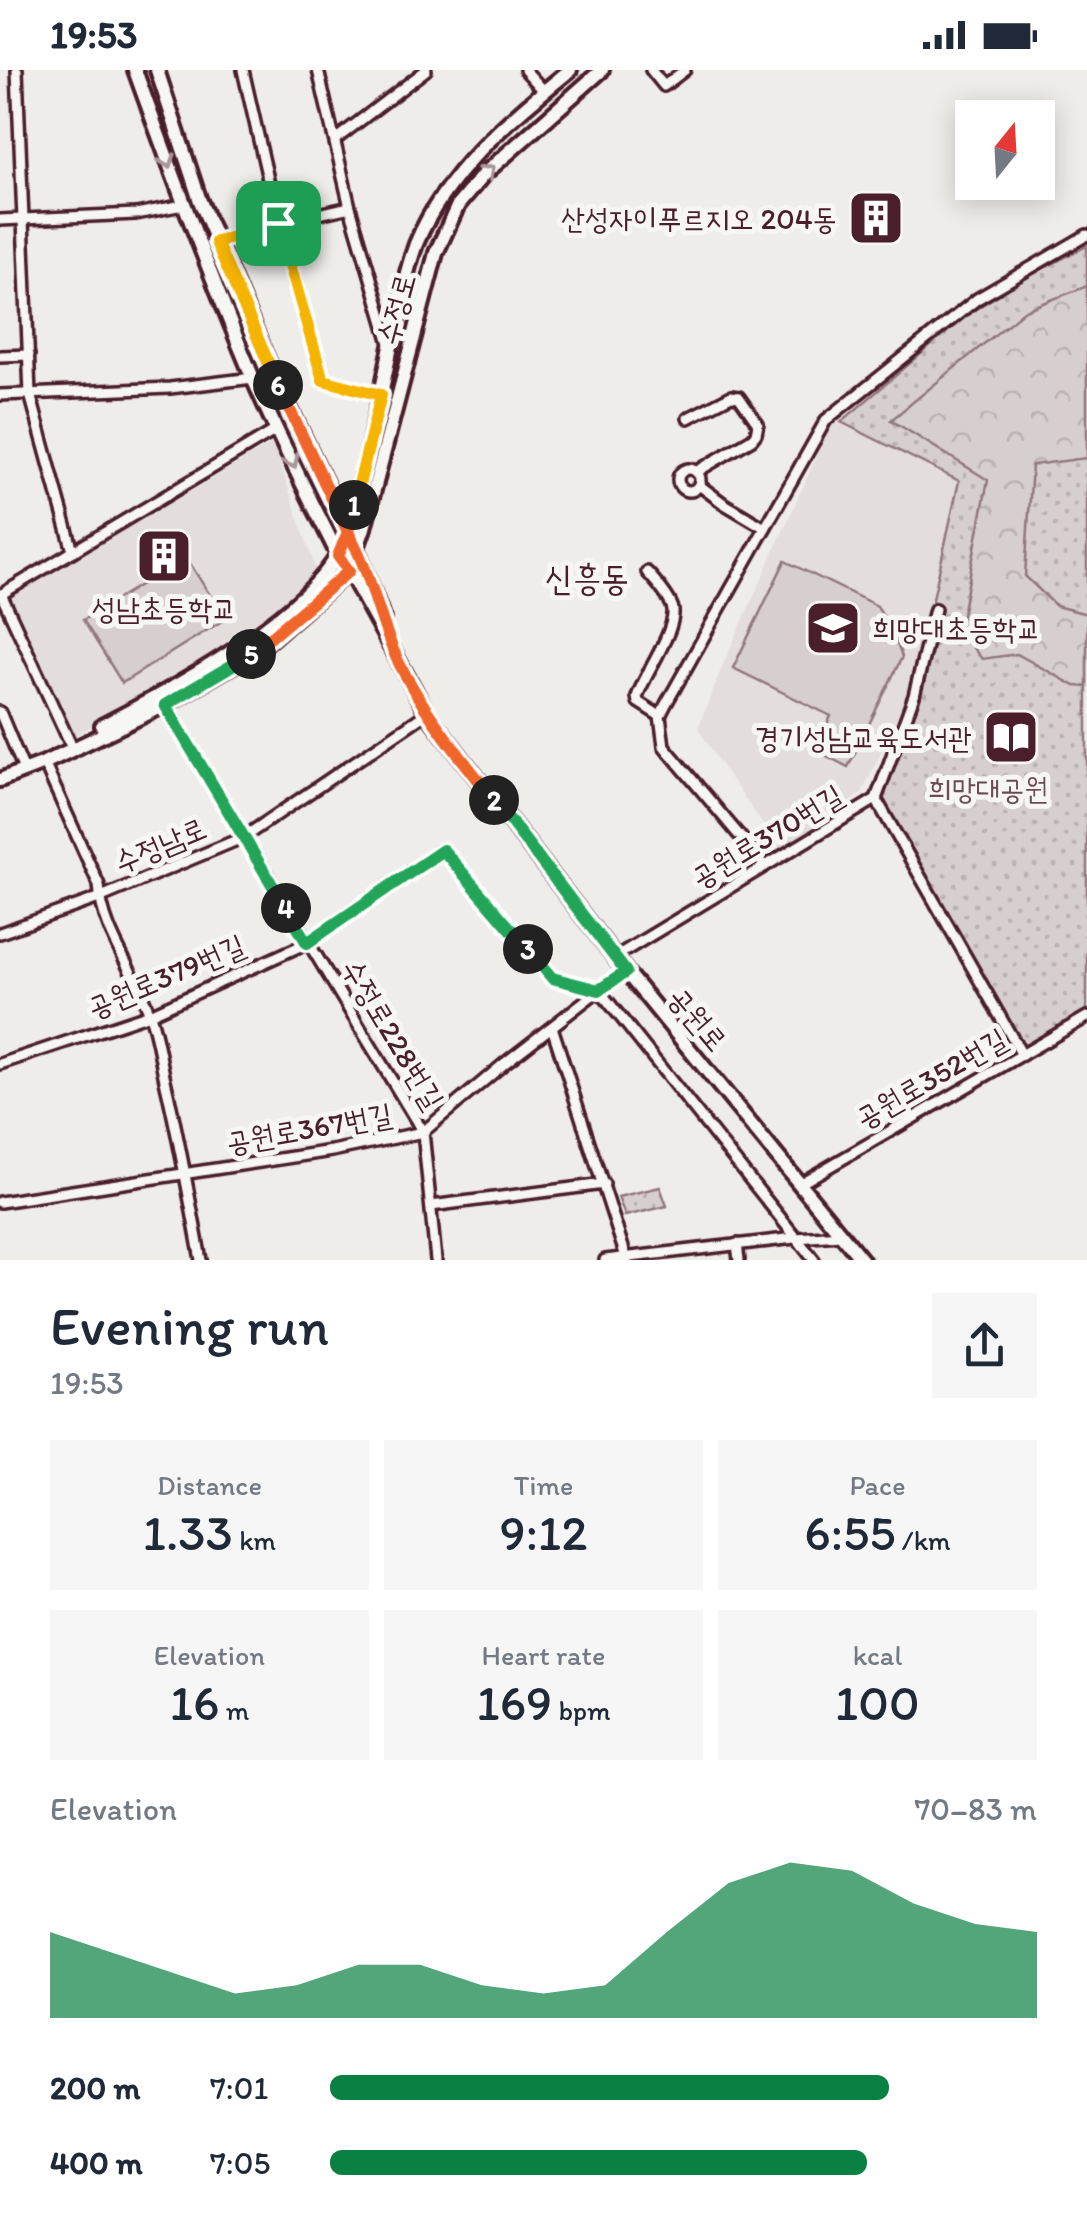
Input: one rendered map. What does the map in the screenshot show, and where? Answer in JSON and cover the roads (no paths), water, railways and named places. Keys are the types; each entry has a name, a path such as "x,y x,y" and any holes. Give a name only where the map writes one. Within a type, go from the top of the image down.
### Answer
{"main road":[{"name":"공원로","path":"135,70 183,205 276,430 338,556 427,713 626,972 862,1260"},
{"name":"공원로","path":"157,70 216,242 272,371 358,550 397,659"},
{"name":"수정로","path":"0,777 168,692 307,594 338,556 348,532 415,247 437,202 466,164 570,70"},
{"name":"수정로","path":"0,777 44,763 165,705 256,651 349,571 358,550 436,253 458,205 483,174 602,70"}],"street":[{"path":"17,70 30,394 73,551"},
{"path":"243,70 278,223 323,380 381,395"},
{"path":"318,70 350,207 391,345"},
{"path":"335,140 426,70"},
{"path":"524,70 544,91"},
{"path":"652,70 664,86 685,70"},
{"path":"0,220 136,214 183,205"},
{"path":"216,242 350,207"},
{"path":"765,866 664,746 660,716 826,420 977,298 1087,235"},
{"path":"0,356 29,354"},
{"path":"0,394 170,388 253,378"},
{"path":"688,418 731,396 740,397 758,424 752,440 696,472"},
{"path":"70,743 0,595 276,430"},
{"path":"683,470 696,472 700,478 698,485 690,491 682,489 678,476 683,470"},
{"path":"698,485 765,528"},
{"path":"648,572 674,614 669,634 637,697 647,710 660,716"},
{"name":"공원로370번길","path":"615,957 876,799 914,696 935,609"},
{"name":"수정로228번길","path":"165,705 423,1132"},
{"path":"0,712 22,765"},
{"name":"수정남로","path":"0,933 99,898 244,837 427,713"},
{"path":"44,763 98,885 99,898 122,957 150,1014 201,1260"},
{"path":"876,799 1022,1055"},
{"name":"공원로379번길","path":"0,1064 150,1014 307,943 443,850 552,978 599,990"},
{"name":"공원로367번길","path":"0,1202 185,1176 423,1132 626,972"},
{"path":"599,990 814,1260"},
{"name":"공원로352번길","path":"801,1183 1087,1017"},
{"path":"552,1027 627,1259"},
{"path":"423,1132 436,1260"},
{"path":"431,1206 604,1184"},
{"path":"606,1260 842,1235"},
{"path":"737,1244 740,1260"}],"place":[{"name":"산성자이푸르지오 204동","path":"876,218"},
{"name":"성남초등학교","path":"164,556"},
{"name":"희망대초등학교","path":"833,628"},
{"name":"경기성남교육도서관","path":"1011,737"}],"district":[{"name":"신흥동","path":"587,578"}],"park label":[{"name":"희망대공원","path":"988,788"}]}
